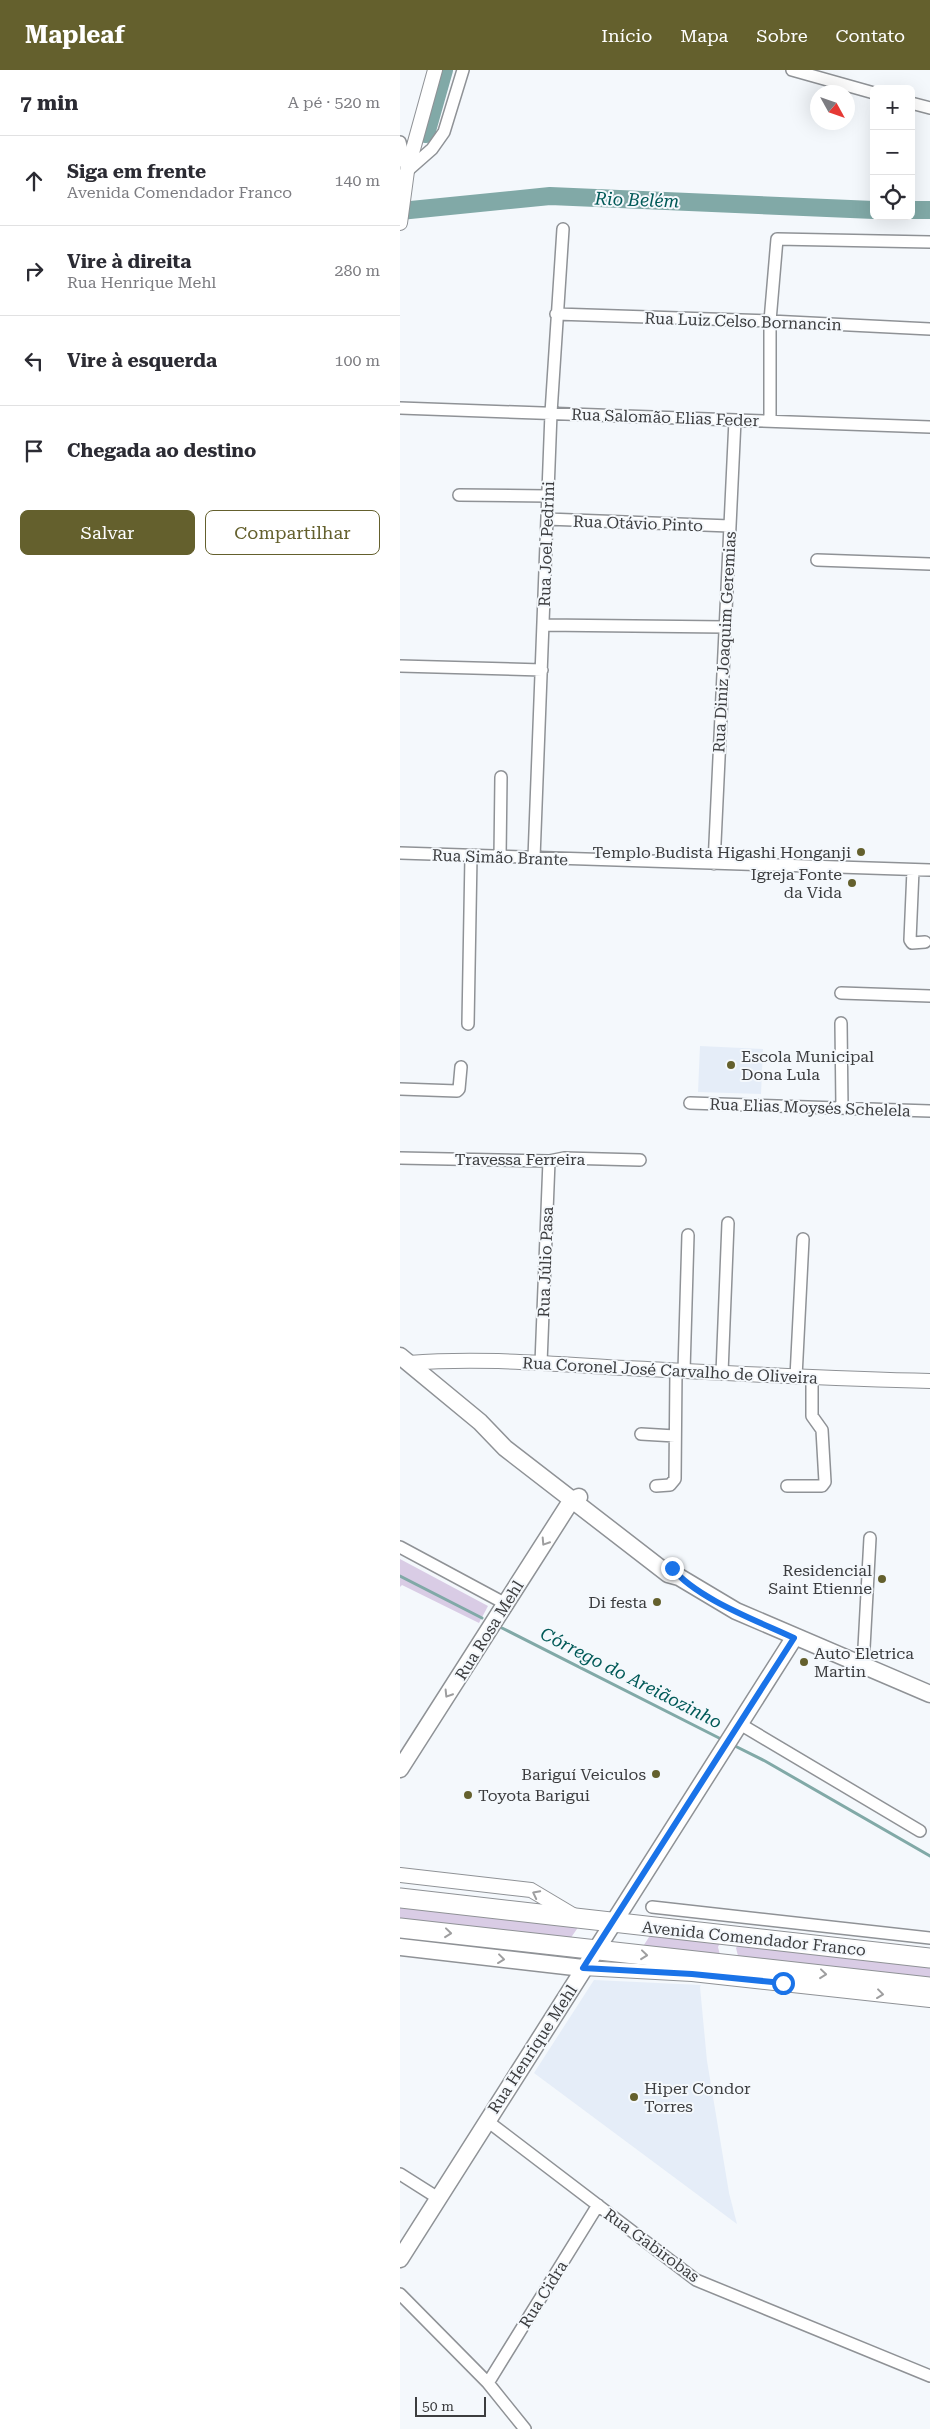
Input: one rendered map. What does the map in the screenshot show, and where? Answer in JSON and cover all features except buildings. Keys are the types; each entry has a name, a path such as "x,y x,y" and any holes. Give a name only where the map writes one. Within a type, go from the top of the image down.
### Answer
{"highway":[{"name":"Avenida Comendador Franco","path":"400,1898 930,1958"},
{"name":"Avenida Comendador Franco","path":"400,1928 930,1987"},
{"path":"730,1964 727,1956 727,1946 732,1937 740,1936"}],"main road":[{"path":"405,1360 480,1422 505,1448 576,1498 668,1574 679,1577 716,1601 794,1638 930,1694"},
{"name":"Rua Rosa Mehl","path":"400,1770 576,1498"},
{"name":"Rua Henrique Mehl","path":"400,2260 486,2120 794,1638"},
{"path":"400,1948 583,1968"}],"street":[{"path":"400,223 403,189 407,171 435,70"},
{"path":"407,171 432,149 444,132 463,70"},
{"path":"792,70 870,91"},
{"path":"915,104 930,108"},
{"path":"400,142 407,171"},
{"name":"Rua Joel Pedrini","path":"534,858 551,413 563,229"},
{"path":"770,421 770,321 777,240 930,242"},
{"name":"Rua Luiz Celso Bornancin","path":"556,314 770,321 930,329"},
{"name":"Rua Salomão Elias Feder","path":"400,408 930,427"},
{"name":"Rua Diniz Joaquim Geremias","path":"714,864 735,420"},
{"path":"459,495 548,496"},
{"name":"Rua Otávio Pinto","path":"547,519 730,526"},
{"path":"817,560 930,564"},
{"path":"543,625 725,627"},
{"path":"400,666 542,670"},
{"path":"500,857 501,777"},
{"name":"Rua Simão Brante","path":"400,853 930,870"},
{"path":"468,1024 471,856"},
{"path":"913,870 910,940 912,943 925,942"},
{"path":"841,993 930,996"},
{"path":"841,1023 842,1108"},
{"path":"400,1089 457,1091 461,1067"},
{"name":"Rua Elias Moysés Schelela","path":"690,1103 930,1110"},
{"name":"Travessa Ferreira","path":"400,1158 549,1161 564,1158 640,1160"},
{"name":"Rua Júlio Pasa","path":"541,1363 549,1161"},
{"path":"722,1373 728,1223"},
{"path":"656,1486 670,1485 674,1482 688,1235"},
{"path":"796,1376 803,1239"},
{"name":"Rua Coronel José Carvalho de Oliveira","path":"405,1360 541,1363 722,1373 930,1381"},
{"path":"787,1486 822,1486 825,1482 822,1430 812,1416 812,1377"},
{"path":"641,1434 676,1436"},
{"path":"863,1666 870,1538"},
{"path":"400,1547 506,1604"},
{"path":"732,1736 920,1831"},
{"name":"Avenida Comendador Franco","path":"400,1874 531,1890 578,1918"},
{"name":"Avenida Comendador Franco","path":"652,1907 930,1938"},
{"path":"583,1968 692,1974 930,2000"},
{"name":"Rua Gabirobas","path":"486,2120 696,2280 924,2374"},
{"path":"400,2174 438,2198"},
{"name":"Rua Cidra","path":"488,2383 598,2206"},
{"path":"400,2294 488,2383 525,2429"}],"shaded area":[{"name":"Escola Municipal Dona Lula","path":"700,1046 763,1049 761,1094 698,1092"},
{"path":"400,1559 488,1606 479,1623 402,1585 400,1587"},
{"path":"400,1905 579,1926 570,1939 400,1921"},
{"path":"651,1934 720,1943 718,1947 720,1955 642,1948"},
{"path":"739,1944 930,1965 930,1979 738,1956 736,1948"},
{"name":"Hiper Condor Torres","path":"594,1980 701,1985 707,2061 729,2193 737,2224 534,2073"}],"waterway":[{"path":"426,134 444,70"},
{"name":"Rio Belém","path":"400,211 550,196 870,210"},
{"name":"Rio Belém","path":"915,210 930,210"},
{"name":"Córrego do Areiãozinho","path":"400,1576 482,1618"},
{"name":"Córrego do Areiãozinho","path":"502,1628 723,1740"},
{"name":"Córrego do Areiãozinho","path":"733,1745 765,1761 930,1856"}],"place":[{"name":"Templo Budista Higashi Honganji","path":"861,852"},
{"name":"Igreja Fonte da Vida","path":"852,883"},
{"name":"Escola Municipal Dona Lula","path":"731,1065"},
{"name":"Residencial Saint Etienne","path":"882,1579"},
{"name":"Di festa","path":"657,1602"},
{"name":"Auto Eletrica Martin","path":"804,1662"},
{"name":"Bariguí Veiculos","path":"656,1774"},
{"name":"Toyota Barigui","path":"468,1795"},
{"name":"Hiper Condor Torres","path":"634,2097"}],"route":[{"path":"672,1568 679,1577 716,1601 794,1638 583,1968 692,1974 783,1983"}]}
